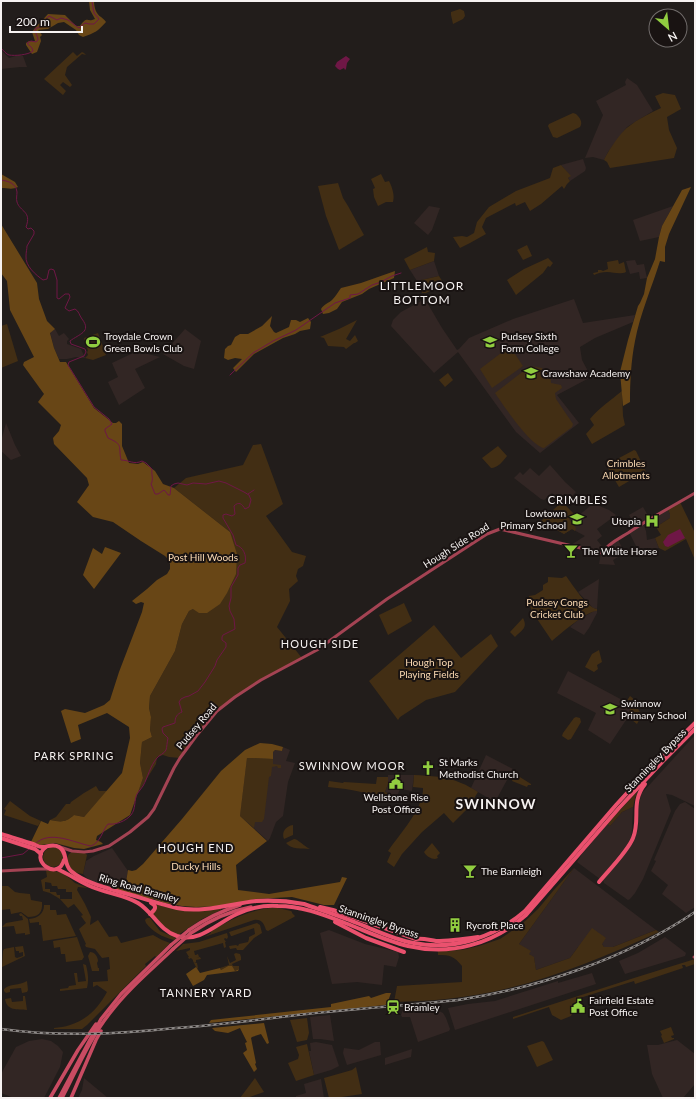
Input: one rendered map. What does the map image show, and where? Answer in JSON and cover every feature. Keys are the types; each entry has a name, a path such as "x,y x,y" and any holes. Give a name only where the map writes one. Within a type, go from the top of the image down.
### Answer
{"highway":[{"name":"Stanningley Bypass","path":"245,903 276,900 304,904 416,944 437,945 468,942 491,934 516,919 525,911 616,804 660,757 695,723"},
{"name":"Stanningley Bypass","path":"264,906 292,906 323,915 387,940 407,946 434,949 453,949 469,946 490,939 508,930 526,915 619,808 695,729"},
{"path":"599,882 633,839 637,797 640,790 664,760"},
{"path":"1,834 37,847 52,845 59,846 63,850 65,856 63,864 57,869 45,867 37,847"},
{"path":"1,838 21,842"},
{"path":"41,854 48,846"},
{"name":"Ring Road Bramley","path":"65,856 68,869 92,883 145,900 184,909 208,908 245,903"},
{"name":"Ring Road Bramley","path":"57,869 92,887 139,903 161,926 176,936 185,938 195,937 237,914 264,906"},
{"path":"145,900 155,905 155,910 150,914"},
{"path":"323,915 366,938 404,952"}],"main road":[{"name":"Hough Side Road","path":"356,622 387,599 487,534 500,528 602,553 611,544 634,529 695,493"},
{"name":"Pudsey Road","path":"59,846 72,850 88,852 103,849 116,843 148,817 180,758 217,711 261,680 317,650 356,622"},
{"path":"65,856 72,850"},
{"path":"34,869 42,860"},
{"path":"1,871 50,869"},
{"name":"Stanningley Bypass","path":"59,1098 101,1019 121,994 190,931 209,917 245,903"},
{"name":"Stanningley Bypass","path":"190,931 211,920 241,909 264,906"},
{"name":"Stanningley Bypass","path":"62,1098 90,1044 109,1014 172,947"},
{"path":"71,1098 109,1014"},
{"path":"50,1098 78,1050 101,1019"}],"shaded area":[{"path":"1,50 9,58 19,55 23,56 27,67 1,69"},
{"path":"346,56 350,59 347,63 346,69 338,69 335,66 337,62"},
{"path":"627,78 637,85 653,111 627,127 608,152 604,160 593,157 585,158 603,115 596,101 626,85 625,82"},
{"path":"583,159 586,168 585,171 570,181 568,178 570,176 561,165"},
{"path":"429,206 440,208 432,230 428,235 414,223"},
{"path":"673,206 662,226 659,237 640,241 633,220"},
{"path":"635,260 637,265 644,264 647,278 640,279 639,272 630,274 626,261"},
{"path":"434,261 439,276 417,281 410,270"},
{"name":"Crawshaw Academy","path":"425,299 457,350 469,338 513,319 574,299 583,323 635,315 633,322 595,338 580,347 582,360 591,377 557,395 579,423 540,453 516,432 458,352 434,373 391,326 393,320 401,312"},
{"path":"55,329 59,336 64,333 69,339 67,344 81,349 85,358 76,357 59,359 54,348 50,332"},
{"path":"185,329 201,341 194,369 184,366 163,354"},
{"path":"133,353 148,354 160,357 135,369 145,388 119,405 108,382 118,377 112,363"},
{"path":"6,423 21,456 11,460 1,451 1,441"},
{"path":"550,465 576,492 564,504 577,517 592,503 609,510 616,515 597,529 602,536 597,540 604,549 618,540 623,549 619,554 620,556 613,560 615,565 599,564 601,553 571,545 585,536 572,529 564,534 541,521 562,502 552,493 544,500 541,499 514,478 520,472 523,475 530,468 539,476"},
{"path":"643,507 650,519 667,508 670,514 670,518 656,527 652,523 651,524 649,520 643,524 646,531 647,540 655,538 659,548 638,550 629,532 636,527 629,515"},
{"path":"680,529 685,538 668,547 665,546 663,542 668,535"},
{"path":"599,579 597,609 593,608 578,592"},
{"path":"594,611 597,611 597,613 584,635 570,627 578,620"},
{"name":"Swinnow Primary School","path":"568,671 631,706 628,717 610,744 588,730 596,713 557,693"},
{"path":"695,735 695,806 672,795 666,794 671,811 643,879 635,893 628,900 604,883 603,880 633,843 638,829 639,803 642,793"},
{"path":"283,747 290,750 286,761 295,763 288,782 283,816 276,822 268,841 240,816 247,758 273,759 273,752 275,750 282,751"},
{"path":"486,755 513,769 495,802 471,788"},
{"path":"388,775 414,775 412,791 400,789 397,796 385,792 388,784"},
{"path":"685,802 695,809 695,907 686,913 662,894 668,885 651,871 656,861 654,860 675,811 680,804"},
{"path":"633,807 631,838 600,879 577,862 607,824 610,826 622,812"},
{"path":"112,848 128,871 126,881 115,889 92,883 83,874 86,861"},
{"path":"574,868 656,930 613,947 604,947 602,944 578,947 570,958 536,970 534,958 519,944"},
{"path":"329,930 365,944 398,952 399,957 396,967 384,965 382,985 357,982 332,984 320,933"},
{"path":"665,937 686,953 685,956 625,974 619,961 638,953"},
{"path":"592,973 596,984 455,1030 448,1008 495,1001 558,981 558,983"},
{"path":"431,1008 432,1011 437,1010 443,1013 450,1029 449,1031 418,1042 410,1017 402,1017 401,1015 403,1010"},
{"path":"330,1015 334,1041 313,1039 310,1017"},
{"path":"42,1039 51,1041 63,1052 60,1067 44,1098 14,1098 1,1093 1,1074 16,1047 29,1041"},
{"path":"677,1040 695,1054 695,1084 683,1098 663,1098 652,1074 647,1045 658,1045"},
{"path":"316,1042 332,1045 339,1066 314,1075 309,1051 311,1051 310,1043"},
{"path":"375,1042 380,1042 381,1055 347,1065 343,1053 344,1048 359,1050"},
{"path":"412,1049 411,1057 385,1065 385,1058"},
{"path":"84,1078 108,1098 78,1098 82,1090"},
{"path":"321,1079 324,1098 296,1098 296,1096 306,1093 304,1084"}],"green space":[{"path":"89,1 94,1 95,8 99,16 106,22 101,28 83,37 64,22 58,23 48,29 38,30 42,35 40,37 41,41 37,52 32,54 26,43 29,41 35,41 32,32 48,14 65,15 76,26 80,26 86,20 95,19 90,10"},
{"path":"460,9 464,11 465,16 463,19 453,24 451,12"},
{"path":"73,52 77,56 82,52 86,55 82,54 67,67 65,75 72,85 70,87 63,82 60,85 66,91 63,95 44,79"},
{"path":"663,93 675,95 681,109 667,117 669,130 677,148 674,158 610,168 604,160 615,142 625,129 644,116 661,108 655,96"},
{"path":"573,113 576,114 581,120 580,127 557,138 553,137 548,126 549,124"},
{"path":"561,165 571,176 568,178 570,181 564,189 562,186 541,204 530,211 525,202 516,206 515,203 486,218 482,227 486,234 460,248 453,237 467,237 474,233 477,222 489,207 516,191 550,178 553,168"},
{"path":"1,174 15,182 18,187 12,189 1,188"},
{"path":"381,174 385,182 389,181 394,199 393,202 386,202 378,206 374,197 373,189 375,188 371,179"},
{"path":"338,183 343,198 364,235 339,250 326,216 318,186"},
{"path":"691,187 669,234 665,247 665,262 660,261 643,311 635,341 630,402 623,406 620,372 638,306 644,294 647,278 655,259 662,226 682,190"},
{"name":"Post Hill Woods","path":"1,224 37,283 39,299 47,321 55,329 50,333 60,362 66,362 94,408 113,423 119,421 122,424 122,446 129,463 138,464 143,462 155,471 163,484 174,488 230,532 237,554 236,574 227,593 220,604 207,613 199,613 193,609 189,611 182,624 175,651 150,696 150,730 152,737 142,742 140,763 143,778 130,815 97,836 96,840 103,844 84,849 55,843 41,845 31,842 41,821 48,824 50,820 63,821 74,815 84,817 122,773 130,738 129,727 107,713 78,725 81,739 71,743 61,711 65,709 85,713 104,705 110,700 144,603 141,602 136,604 132,601 157,580 167,574 170,569 170,564 165,556 113,522 93,517 77,502 89,485 87,478 54,444 53,438 59,431 61,425 38,402 44,394 23,365 24,362 34,357 10,310 7,281 1,273"},
{"path":"527,245 532,256 523,260 517,250"},
{"path":"427,247 428,252 435,253 434,261 410,270 404,259"},
{"path":"548,258 553,263 550,267 548,266 543,273 516,295 507,280 524,269"},
{"path":"618,260 619,264 624,262 626,272 603,272 594,275 593,273 598,272 598,270 603,271 608,269 607,262"},
{"path":"395,271 394,278 342,302 337,309 323,314 321,309 336,296 341,288 361,283"},
{"path":"439,276 444,284 426,293 422,293 417,281"},
{"path":"272,316 270,326 276,333 289,327 291,320 300,322 308,318 311,322 310,329 300,331 283,338 254,354 236,372 233,368 242,359 235,358 228,360 224,358 225,349 231,345 235,337 240,334 248,334 262,326"},
{"path":"357,320 346,339 350,341 355,335 358,341 346,349 344,347 328,346 324,338 320,337 339,329"},
{"path":"7,324 18,361 1,368 1,326"},
{"path":"98,333 106,355 93,360 85,358 88,355 88,351 84,338"},
{"path":"509,347 523,366 492,388 480,369"},
{"path":"530,366 550,371 551,383 561,385 562,388 555,393 556,399 573,424 572,427 544,448 538,446 525,433 495,393"},
{"path":"448,373 453,380 445,387 439,380"},
{"path":"622,391 623,416 625,425 592,444 586,434 594,425 590,419"},
{"path":"261,444 283,504 266,516 292,552 306,556 303,566 298,569 296,576 298,581 289,589 290,601 277,627 302,658 261,680 217,711 180,758 163,755 157,757 156,764 136,796 143,778 140,763 142,742 152,737 150,730 150,696 175,651 182,624 189,611 193,609 230,532 174,488 186,478 243,465 253,445"},
{"path":"498,446 507,456 498,466 491,468 482,458"},
{"name":"Crimbles Allotments","path":"634,450 636,451 646,472 619,487 606,465"},
{"path":"562,502 574,514 569,519 576,528 575,531 572,529 564,534 541,521"},
{"path":"680,502 695,533 695,560 686,539 665,551 659,548 655,538 661,535 656,527 670,518 667,508"},
{"path":"105,547 121,553 94,589 83,575 93,548 102,554"},
{"name":"Pudsey Congs Cricket Club","path":"566,576 584,600 597,609 597,611 587,614 581,618 552,641 531,610 529,596 535,595 543,590 543,585 548,582 548,577 562,578"},
{"path":"404,603 412,621 388,635 379,615"},
{"path":"523,618 525,627 515,637 510,632"},
{"name":"Hough Top Playing Fields","path":"434,625 461,658 491,634 498,646 455,692 426,700 400,717 398,720 369,681"},
{"path":"599,650 602,662 597,665 598,669 594,672 585,667 592,654"},
{"path":"630,696 634,700 642,715 637,724 628,717 631,706 626,702"},
{"path":"576,717 580,718 581,722 571,739 568,740 562,736 563,733"},
{"name":"Ducky Hills","path":"260,743 283,747 282,751 275,750 273,752 273,759 247,758 240,816 267,841 236,865 238,890 269,894 340,882 342,877 347,878 334,905 324,905 292,897 255,899 225,906 182,906 145,898 116,889 126,882 128,870 136,870 143,864 221,771 245,750"},
{"path":"247,758 273,759 273,764 281,765 281,768 278,768 277,766 272,767 271,776 269,777 264,819 262,822 255,822 254,828 240,816"},
{"path":"515,774 531,785 528,785 527,787 512,781"},
{"path":"414,775 450,779 478,792 468,808 453,823 444,813 422,832 402,854 394,867 387,862 391,853 388,851 415,813 422,796 423,788 413,787"},
{"path":"377,777 388,777 388,784 385,792 397,796 396,802 362,792 328,787 329,781 376,784"},
{"path":"96,786 99,791 107,791 84,817 74,815 63,821 50,820 56,817 66,804 70,804"},
{"path":"638,791 633,807 622,812 610,826 607,824"},
{"path":"10,801 30,816 41,821 38,826 4,815 6,810 4,809"},
{"path":"293,825 293,835 284,839 283,834 285,830"},
{"path":"294,839 310,849 294,848 286,843"},
{"path":"432,843 440,853 437,856 438,858 435,859 429,857 424,852"},
{"path":"53,847 60,850 63,857 60,864 53,867 46,864 43,857 46,850"},
{"path":"72,852 85,853 87,855 83,874 74,872 69,866 67,858"},
{"path":"574,868 519,944 531,951 529,954 534,957 536,970 570,958 592,928 606,938 602,944 604,947 613,947 656,930 659,932 608,955 528,983 501,990 439,1000 394,1002 397,986 462,982 462,966 452,957 438,955 438,951 462,950 500,939 522,924 538,909"},
{"path":"46,870 60,872 75,883 88,888 78,887 77,890 91,917 90,925 98,920 109,937 117,936 121,943 153,935 170,943 156,957 155,956 145,964 146,966 82,1029 54,1028 68,1026 82,1020 100,1003 107,992 97,985 93,987 93,982 108,981 107,970 110,969 109,957 102,958 95,949 86,947 79,929 86,923 81,916 83,915 74,904 68,908 60,899 43,891 41,880 47,877","holes":["45,882 51,883 52,886 57,886 58,889 66,889 66,892 72,892 72,899 60,899 60,895 57,895 56,892 50,892 50,889 45,889"]},
{"path":"1,886 8,886 15,892 30,894 31,900 42,902 41,912 35,916 28,917 21,912 11,914 10,909 1,910"},
{"path":"155,904 166,907 221,908 221,910 202,919 178,935 167,929 152,914"},
{"path":"44,905 50,905 50,910 56,910 57,915 66,914 76,936 43,941 41,925 39,925 39,922 30,923 29,919 40,915 43,911"},
{"path":"270,908 291,911 295,916 268,931 261,921 254,920 204,937 211,933 211,931 239,916"},
{"path":"21,913 28,919 30,934 16,934 14,926 2,927 6,923 23,920 22,916 19,914"},
{"path":"150,918 160,931 176,938 174,940 170,939 155,932 146,923 145,920"},
{"path":"257,923 260,925 262,933 254,938 243,950 237,950 236,948 230,949 229,946 238,946 239,944 248,942 249,937 255,934 254,928 232,936 229,932"},
{"path":"227,933 227,939 224,939 226,942 226,947 224,948 223,943 194,951 195,955 198,954 199,957 196,958 200,957 201,959 194,962 197,963 197,969 193,960 191,958 189,959 186,952 190,950 190,948 176,951 183,944 199,942"},
{"path":"77,937 84,957 82,960 66,962 65,954 61,954 60,947 54,948 53,941"},
{"path":"23,946 25,956 2,967 4,949 14,947 15,957 17,958 23,956 23,952 19,953 19,951 16,951 15,947"},
{"path":"90,952 97,956 99,971 92,971 88,956"},
{"path":"234,954 240,954 241,957 241,960 232,964 233,966 239,966 239,969 235,971 228,966 221,970 220,968 229,965 227,956 230,963 236,960"},
{"path":"695,959 695,964 686,967 685,965 682,965 683,968 635,984 634,981 580,998 571,1016 561,1020 552,1015 549,1007 513,1019 513,1017"},
{"path":"83,964 86,965 87,971 87,988 60,991 60,989 76,985 74,973 77,973 78,982 86,981"},
{"path":"228,966 232,966 235,971 239,969 238,971 207,975 204,980 193,986 186,974 196,967 200,973 220,968 221,970"},
{"path":"27,981 27,992 22,993 21,988 10,989 10,992 6,993 4,991 6,987 21,984"},
{"path":"386,993 391,993 387,1004 385,1005 209,1023 211,1020 331,1007 331,1004 369,996 371,998"},
{"path":"23,996 25,996 27,1010 13,1009 6,1003 5,999 11,998 12,1002 23,1001"},
{"path":"307,1018 309,1033 307,1040 297,1042 290,1020"},
{"path":"264,1023 269,1043 267,1044 261,1034 251,1038 257,1069 254,1072 243,1053 247,1050 245,1043 247,1042 240,1028 228,1033 215,1031 212,1028"},
{"path":"671,1027 674,1035 671,1036 674,1039 664,1043 660,1031"},
{"path":"542,1041 544,1042 553,1060 537,1067 527,1046"},
{"path":"307,1044 314,1075 296,1081 288,1063 298,1059 299,1055 296,1047"},
{"path":"356,1067 362,1094 329,1098 324,1078 352,1070"},
{"path":"255,1078 264,1092 247,1098 240,1098"}],"waterway":[{"path":"1,48 9,55 25,54 33,51 27,43 31,41 36,42 38,40 35,29 49,26 45,20 49,16 57,20 61,18 68,20 79,28 85,23 94,24 99,19 94,13 92,1"},
{"path":"1,180 9,182 15,186 18,205 25,212 28,218 26,227 28,229 31,228 34,231 34,234 27,246 26,260 29,267 43,280 47,279 49,270 54,270 57,280 57,298 59,299 65,294 69,294 70,297 65,308 69,311 75,309 85,323 85,330 70,341 71,344 85,349 86,352 84,356 69,362 68,365 94,407 109,419 112,424 105,429 105,431 108,438 118,444 121,460 134,462 142,461 146,463 152,469 151,484 155,494 158,494 164,490 168,495 170,495 171,486 178,483 187,485 193,483 206,484 219,481 244,492 249,495 251,500 249,507 245,509 239,503 234,506 235,514 232,516 226,514 223,515 223,518 233,535 236,545 242,549 245,554 245,563 240,565 238,568 238,575 231,587 229,606 234,619 235,629 223,635 222,640 226,643 226,647 205,682 198,691 181,699 179,702 182,712 175,719 175,723 163,727 163,733 168,738 166,750 153,764 143,786 137,794 133,813 124,821 108,824 97,842 91,846 55,837 41,840 35,844"},
{"path":"230,375 253,353 296,330 335,303 350,298 350,295 358,294 372,285 401,273"},
{"path":"248,494 254,490"},
{"path":"1,858 23,854 29,849"}],"railway":[{"path":"1,1029 23,1032 67,1034 132,1032 458,1000 489,995 551,979 611,957 641,943 695,912"}],"place":[{"name":"Troydale Crown Green Bowls Club","path":"93,342"},
{"name":"Pudsey Sixth Form College","path":"490,342"},
{"name":"Crawshaw Academy","path":"531,373"},
{"name":"Lowtown Primary School","path":"577,519"},
{"name":"Utopia","path":"652,521"},
{"name":"The White Horse","path":"571,551"},
{"name":"Swinnow Primary School","path":"610,709"},
{"name":"St Marks Methodist Church","path":"428,768"},
{"name":"Wellstone Rise Post Office","path":"396,782"},
{"name":"The Barnleigh","path":"470,871"},
{"name":"Rycroft Place","path":"455,925"},
{"name":"Fairfield Estate Post Office","path":"578,1006"},
{"name":"Bramley","path":"393,1007"}],"district":[{"name":"LITTLEMOOR BOTTOM","path":"422,293"},
{"name":"CRIMBLES","path":"578,500"},
{"name":"HOUGH SIDE","path":"320,644"},
{"name":"PARK SPRING","path":"74,756"},
{"name":"SWINNOW MOOR","path":"352,766"},
{"name":"SWINNOW","path":"496,804"},
{"name":"HOUGH END","path":"196,848"},
{"name":"TANNERY YARD","path":"206,993"}]}
